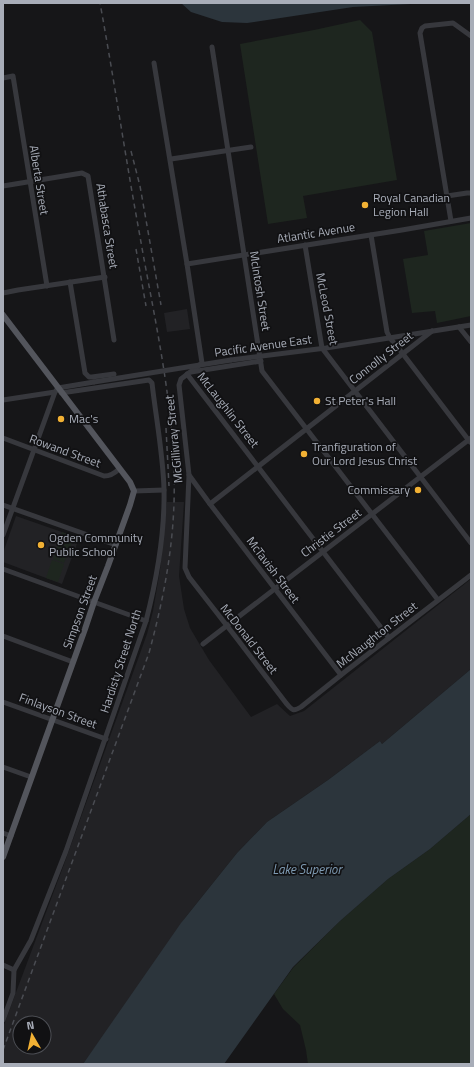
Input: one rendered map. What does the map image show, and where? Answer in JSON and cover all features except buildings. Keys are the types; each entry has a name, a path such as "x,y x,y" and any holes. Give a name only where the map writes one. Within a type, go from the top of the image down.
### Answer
{"main road":[{"path":"3,315 58,391 130,482 134,491"},
{"name":"Simpson Street","path":"3,857 94,602 116,545 134,491"}],"street":[{"path":"451,221 420,33 422,28 425,26 453,23 471,36"},
{"name":"McIntosh Street","path":"212,48 262,371 438,600"},
{"name":"McLaughlin Street","path":"154,63 171,159 202,363 188,373 389,638"},
{"name":"Alberta Street","path":"3,78 13,76 46,286"},
{"path":"171,159 251,147"},
{"name":"Athabasca Street","path":"29,182 82,173 88,176 114,340"},
{"path":"3,186 29,182"},
{"path":"447,196 471,193"},
{"name":"Atlantic Avenue","path":"187,264 471,218"},
{"path":"371,235 387,332 390,338 470,440"},
{"name":"McLeod Street","path":"305,245 322,348 471,543"},
{"path":"3,293 105,277"},
{"path":"70,282 85,373 92,377 114,374"},
{"name":"Pacific Avenue East","path":"58,391 94,382 231,360 261,358 471,325"},
{"path":"459,327 471,342"},
{"name":"Connolly Street","path":"210,504 432,331"},
{"path":"188,373 261,358"},
{"name":"McGillivray Street","path":"188,373 181,379 179,385 190,476 185,568 188,577"},
{"name":"Hardisty Street North","path":"3,1020 13,993 14,970 31,940 66,851 146,621 161,545 164,490 154,394 151,381 144,380 58,391"},
{"path":"3,400 58,391"},
{"path":"3,535 34,450 58,391"},
{"name":"Rowand Street","path":"3,438 104,476 112,474 119,469"},
{"name":"Christie Street","path":"203,644 470,440"},
{"name":"McTavish Street","path":"190,476 341,675"},
{"path":"134,491 164,490"},
{"path":"3,505 116,545"},
{"path":"3,569 146,621"},
{"name":"McNaughton Street","path":"295,710 301,707 471,575"},
{"name":"McDonald Street","path":"188,577 286,703 292,710 295,710"},
{"path":"3,636 73,662"},
{"name":"Finlayson Street","path":"3,702 106,739"},
{"path":"3,767 31,777"},
{"path":"3,833 11,836"},
{"path":"3,966 14,970"}],"shaded area":[{"path":"360,20 372,32 397,180 303,196 307,218 268,224 240,44"},
{"path":"471,223 471,316 437,323 435,311 412,313 403,259 428,255 424,231"},
{"path":"187,309 190,329 167,332 164,313"},
{"path":"167,502 184,502 179,576 184,609 190,628 209,660 251,717 277,704 290,716 304,711 471,579 471,669 382,744 380,741 328,780 267,822 237,853 185,918 163,954 83,1064 3,1064 3,1027 63,867 147,634 153,611 160,570"},
{"name":"Ogden Community Public School","path":"16,516 79,538 62,584 3,562 3,553"},
{"path":"62,532 74,537 64,563 53,559"},
{"path":"52,560 64,564 58,582 46,578"},
{"path":"471,814 471,1064 308,1064 300,1025 283,1009 274,994 293,968 340,921 388,879 430,849"}],"water":[{"path":"181,3 430,3 353,7 247,23 222,22 191,12"},
{"name":"Lake Superior","path":"471,669 471,814 430,849 388,879 340,921 293,967 224,1064 83,1064 181,923 237,853 267,822 328,780 380,741 382,744"}],"railway":[{"path":"3,1050 149,653 160,609 171,542 174,474 170,413 166,382 100,3"},
{"path":"131,151 140,186 161,305"},
{"path":"136,249 146,306"},
{"path":"166,428 169,486"}],"place":[{"name":"Royal Canadian Legion Hall","path":"365,205"},
{"name":"St Peter's Hall","path":"317,401"},
{"name":"Mac's","path":"61,419"},
{"name":"Tranfiguration of Our Lord Jesus Christ","path":"304,454"},
{"name":"Commissary","path":"418,490"},
{"name":"Ogden Community Public School","path":"41,545"}]}
